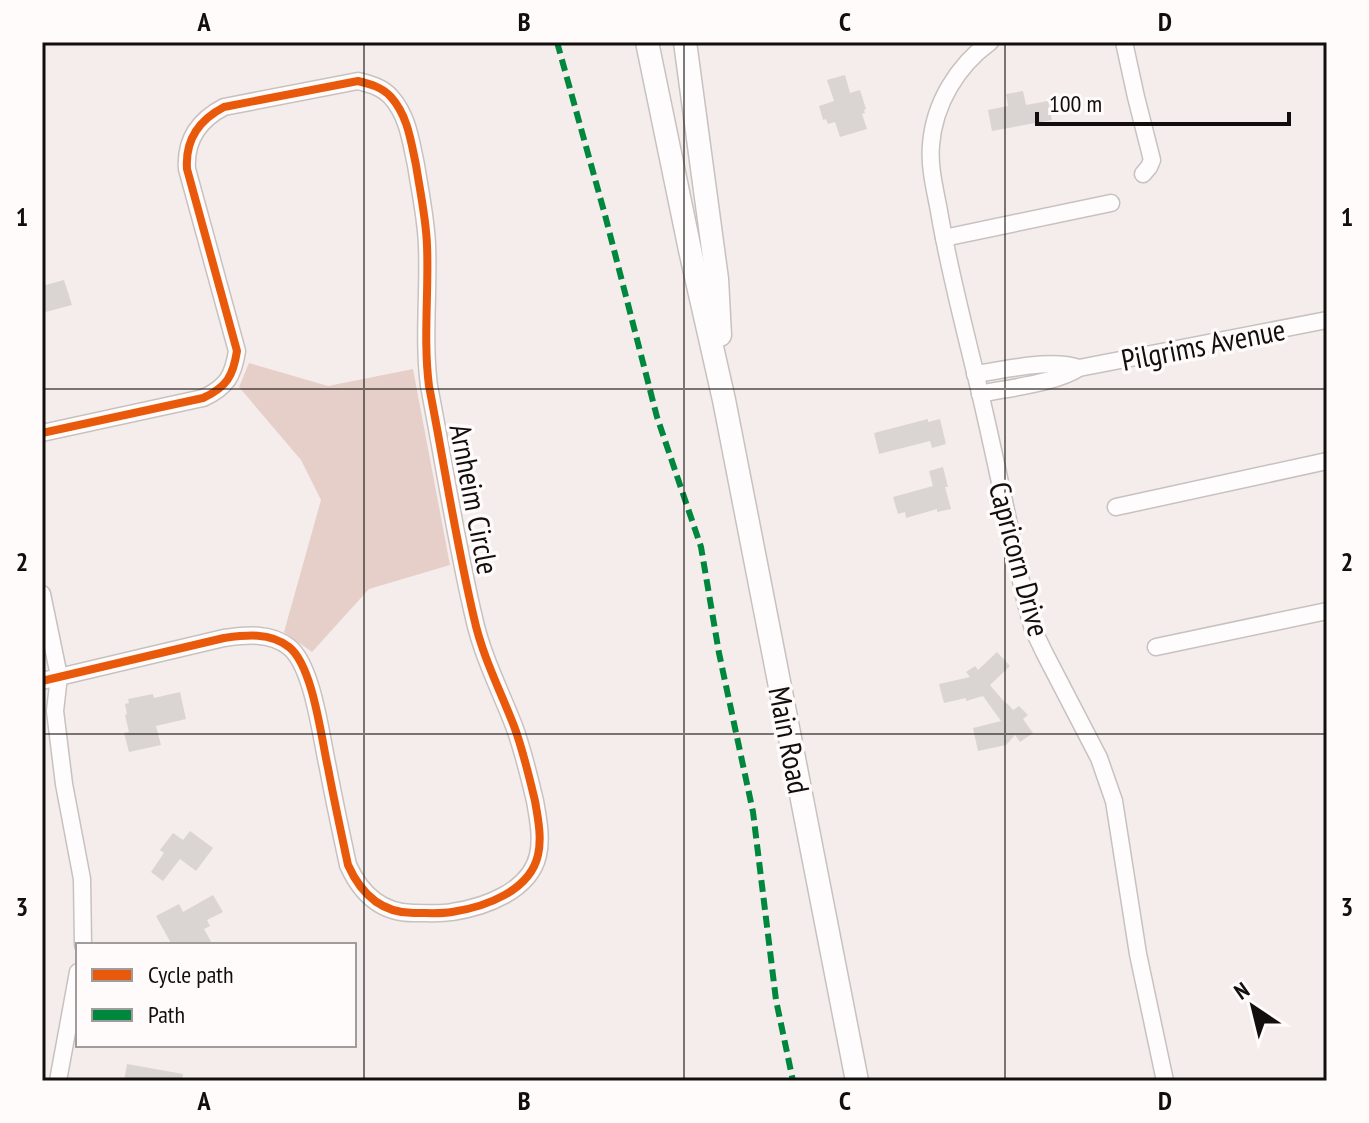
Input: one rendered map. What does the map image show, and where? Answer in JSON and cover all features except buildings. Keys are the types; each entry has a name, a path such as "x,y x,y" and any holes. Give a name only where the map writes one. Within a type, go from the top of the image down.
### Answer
{"main road":[{"name":"Main Road","path":"647,42 724,400 857,1081"},
{"name":"Main Road","path":"685,42 717,279 724,400"}],"street":[{"name":"Capricorn Drive","path":"990,42 960,70 946,93 936,117 930,162 944,238 1033,629 1099,758 1114,801 1138,954 1165,1081"},
{"path":"1124,42 1152,160 1143,174"},
{"name":"Arnheim Circle","path":"42,433 203,398 219,391 230,378 237,351 187,169 186,153 203,122 224,107 358,81 376,86 390,95 410,133 423,211 427,243 426,364 465,573 477,631 527,766 538,816 538,858 525,881 510,892 483,904 452,912 411,914 384,909 364,894 348,865 311,689 300,661 291,648 277,639 248,635 224,638 42,682"},
{"path":"944,238 1111,203"},
{"name":"Pilgrims Avenue","path":"980,394 1055,379 1079,368 1327,320"},
{"name":"Pilgrims Avenue","path":"975,374 1054,363 1079,368"},
{"path":"1116,507 1327,461"},
{"path":"42,594 59,676 55,711 64,784 82,879 83,943"},
{"path":"1156,647 1327,611"},
{"path":"42,682 55,711"},
{"path":"58,1081 76,983"}],"shaded area":[{"path":"249,363 328,386 413,369 450,565 369,589 312,652 284,632 321,500 301,460 239,387"}],"marked path":[{"path":"557,42 657,417 701,547 719,653 753,812 776,1000 793,1081"}],"cycle path":[{"path":"42,433 203,398 218,390 231,374 237,351 187,169 191,140 207,118 224,107 358,81 376,86 387,94 397,104 408,130 423,205 427,245 426,351 429,386 461,561 482,645 514,726 528,773 538,821 538,855 533,868 516,888 492,901 465,910 404,912 374,900 359,885 348,865 310,685 297,656 289,647 274,639 249,636 224,638 42,681"}]}
